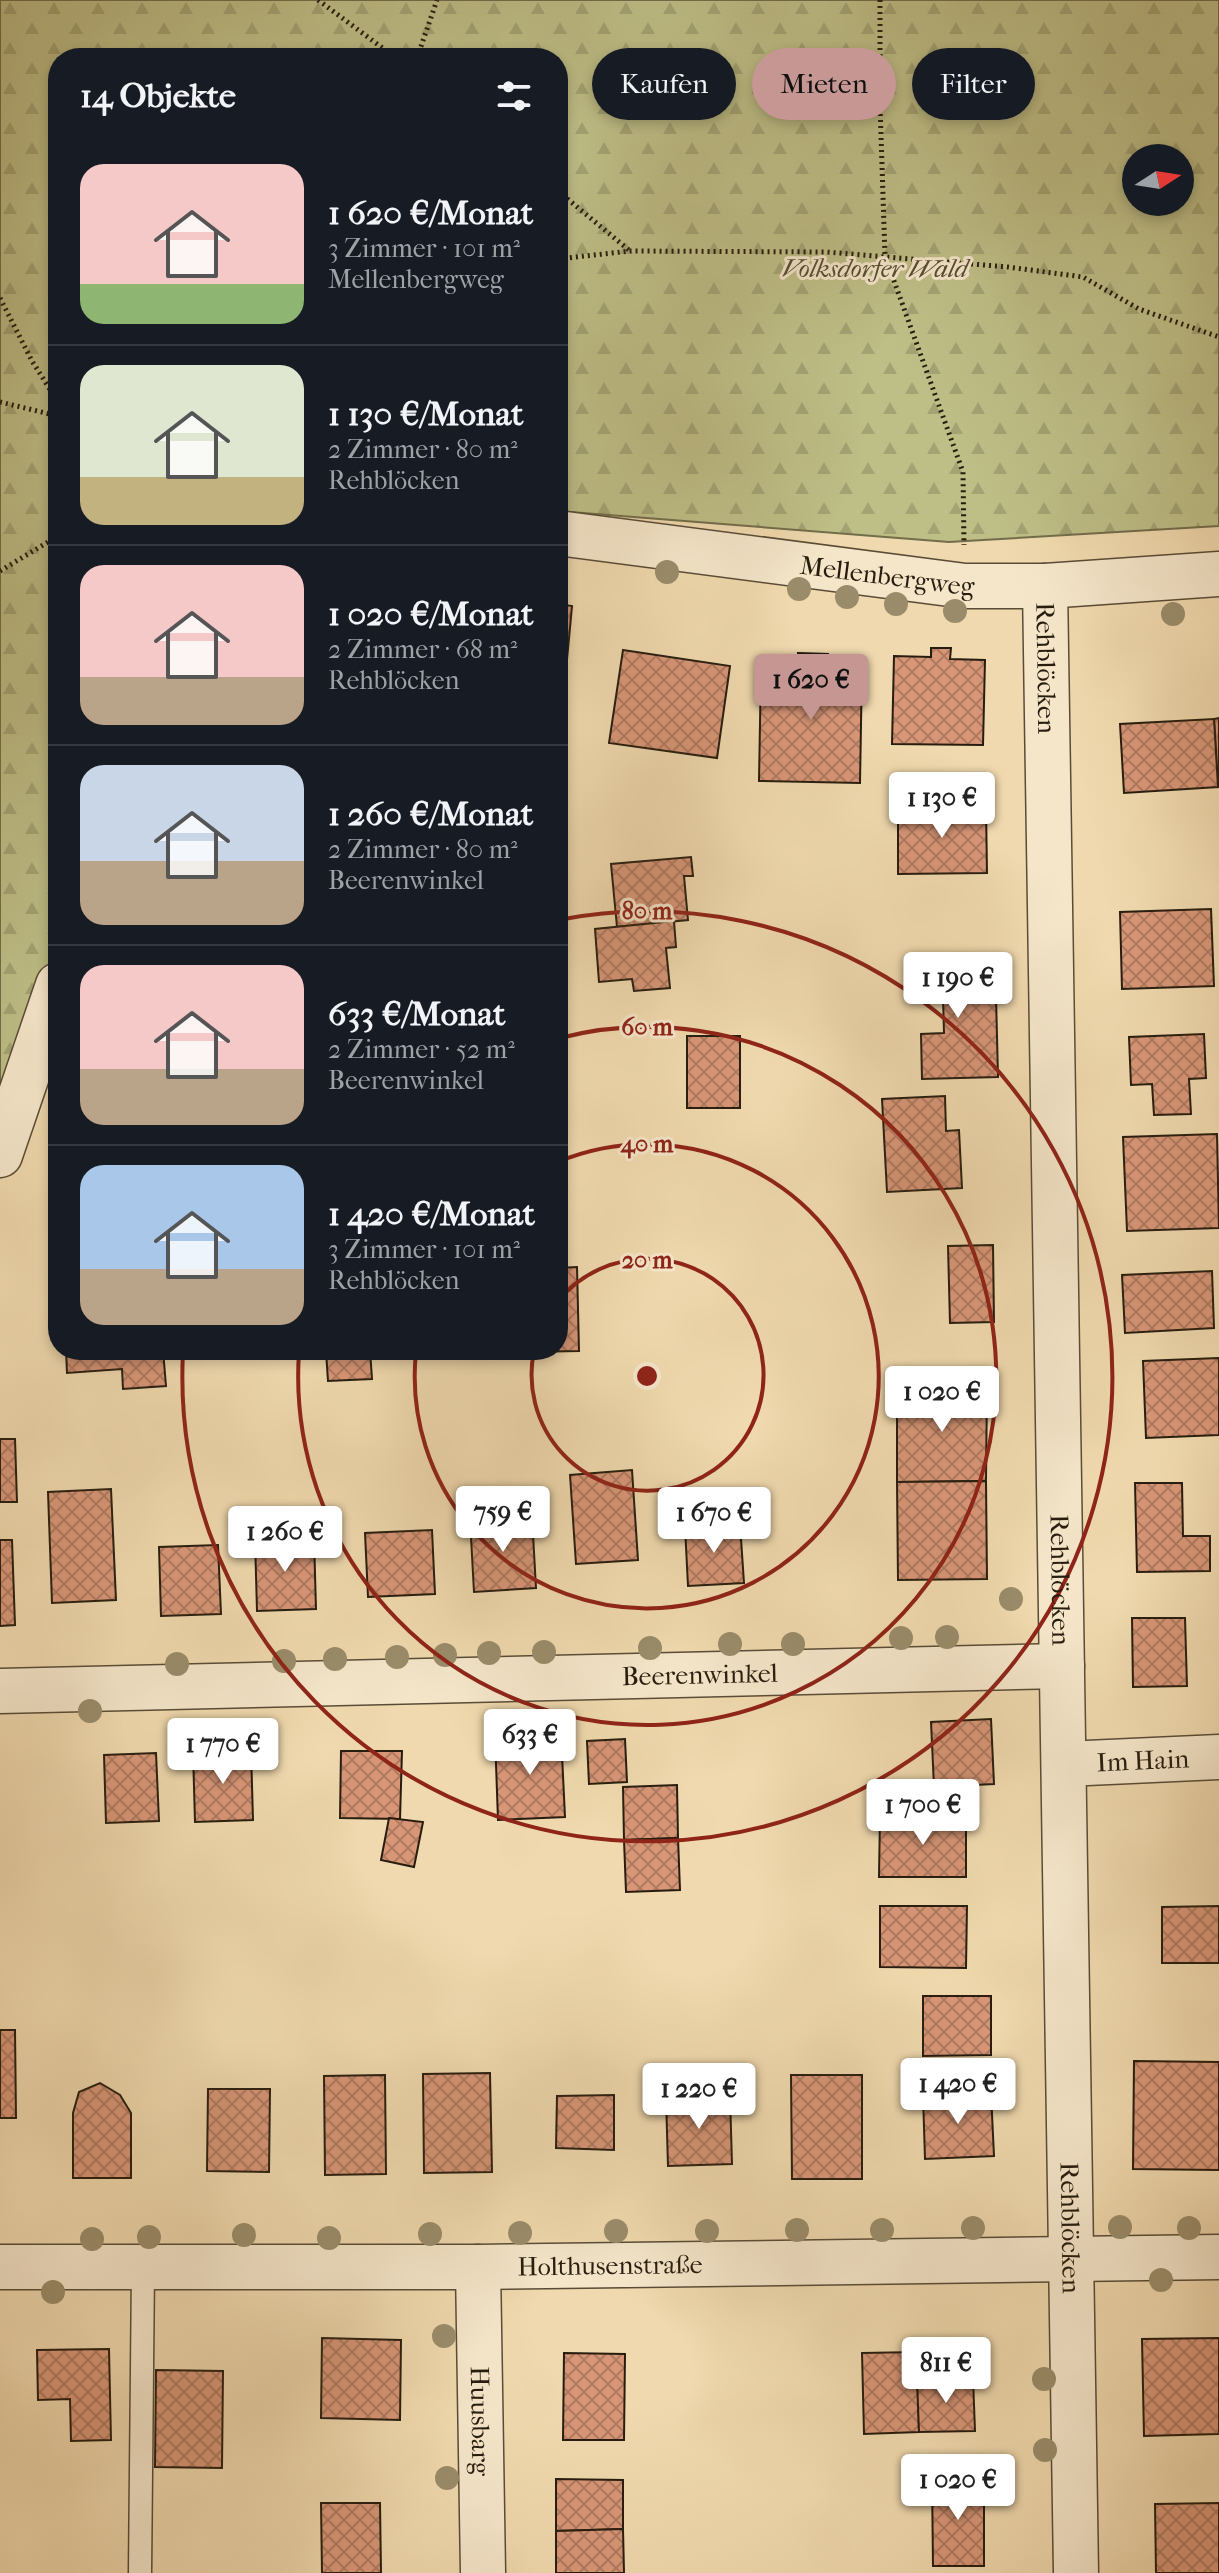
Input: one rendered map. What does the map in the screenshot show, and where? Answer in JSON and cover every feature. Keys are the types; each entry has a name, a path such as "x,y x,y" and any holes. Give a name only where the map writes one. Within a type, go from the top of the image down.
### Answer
{"street":[{"name":"Mellenbergweg","path":"568,534 965,586 1045,586 1219,574"},
{"name":"Rehblöcken","path":"1045,586 1076,2573"},
{"path":"0,1155 48,1034"},
{"name":"Beerenwinkel","path":"0,1691 1062,1666"},
{"name":"Im Hain","path":"1065,1764 1219,1757"},
{"name":"Holthusenstraße","path":"0,2267 478,2267 1219,2257"},
{"name":"Huusbarg","path":"478,2267 483,2573"}],"lane":[{"path":"140,2573 143,2268"}],"path":[{"path":"318,0 383,48"},
{"path":"420,48 437,0"},
{"path":"880,0 885,256 963,472 965,586"},
{"path":"568,199 630,251"},
{"path":"568,258 630,251 826,252 1083,277 1139,309 1219,337"},
{"path":"0,298 48,386"},
{"path":"0,402 48,414"},
{"path":"0,571 48,542"}],"green space":[{"name":"Volksdorfer Wald","path":"0,0 1219,0 1219,526 949,542 568,512 568,48 48,48 48,970 0,1105"}],"building":[{"path":"568,605 572,606 568,649"},
{"path":"931,648 951,648 950,659 985,660 983,745 892,744 894,656 931,657"},
{"path":"623,650 730,666 717,758 609,743"},
{"path":"798,653 828,654 828,665 862,666 860,783 759,781 761,666 799,667"},
{"path":"1219,718 1219,787 1218,787 1214,719"},
{"path":"1214,719 1218,787 1124,793 1120,724"},
{"path":"898,807 986,807 987,873 898,874"},
{"path":"691,857 693,876 684,876 688,920 617,927 611,864"},
{"path":"1211,909 1214,986 1122,989 1120,912"},
{"path":"674,921 676,947 666,948 670,988 634,991 632,979 599,982 595,929"},
{"path":"979,955 980,996 996,996 998,1077 922,1079 921,1034 944,1033 943,997 917,998 915,957"},
{"path":"1204,1034 1206,1078 1189,1079 1191,1114 1154,1115 1152,1084 1131,1085 1129,1037"},
{"path":"687,1036 740,1036 740,1108 687,1108"},
{"path":"945,1096 946,1131 959,1130 962,1188 887,1192 882,1099"},
{"path":"1217,1134 1219,1228 1127,1231 1123,1137"},
{"path":"993,1245 994,1322 950,1323 948,1246"},
{"path":"568,1267 577,1267 579,1351 568,1351"},
{"path":"1212,1271 1214,1328 1125,1333 1122,1275"},
{"path":"1219,1358 1219,1435 1146,1438 1143,1361"},
{"path":"66,1360 164,1360 166,1386 123,1389 122,1369 67,1373"},
{"path":"327,1360 371,1360 372,1379 328,1381"},
{"path":"987,1386 986,1481 897,1482 897,1387"},
{"path":"0,1439 15,1439 17,1502 0,1502"},
{"path":"632,1470 638,1560 576,1564 570,1475"},
{"path":"986,1481 987,1579 898,1580 897,1482"},
{"path":"1135,1483 1182,1483 1183,1536 1210,1536 1210,1571 1137,1572"},
{"path":"111,1489 116,1600 52,1603 48,1492"},
{"path":"532,1516 536,1588 474,1592 470,1519"},
{"path":"740,1524 744,1583 688,1586 685,1527"},
{"path":"432,1530 435,1594 368,1597 365,1533"},
{"path":"314,1538 316,1609 257,1611 255,1539"},
{"path":"0,1540 12,1540 15,1625 0,1626"},
{"path":"218,1545 221,1614 161,1616 159,1547"},
{"path":"1132,1618 1185,1618 1187,1686 1133,1687"},
{"path":"991,1719 994,1784 934,1787 931,1722"},
{"path":"561,1734 565,1817 498,1820 495,1736"},
{"path":"625,1739 627,1782 589,1784 587,1741"},
{"path":"251,1750 253,1820 195,1822 193,1752"},
{"path":"341,1751 402,1751 400,1819 340,1818"},
{"path":"156,1753 159,1821 106,1823 104,1755"},
{"path":"677,1785 678,1838 624,1840 623,1787"},
{"path":"880,1816 966,1816 966,1877 879,1877"},
{"path":"389,1818 423,1822 414,1867 381,1860"},
{"path":"678,1838 680,1890 626,1892 624,1840"},
{"path":"880,1906 967,1906 966,1968 880,1967"},
{"path":"1219,1906 1219,1963 1162,1963 1162,1907"},
{"path":"923,1996 991,1996 991,2055 923,2056"},
{"path":"0,2030 15,2030 16,2118 0,2118"},
{"path":"1134,2061 1219,2062 1219,2170 1133,2169"},
{"path":"490,2073 492,2172 424,2173 423,2074"},
{"path":"385,2075 386,2174 325,2175 324,2076"},
{"path":"791,2075 862,2075 862,2179 792,2179"},
{"path":"100,2083 120,2095 131,2113 131,2178 73,2178 73,2113 79,2092"},
{"path":"208,2089 270,2089 269,2172 207,2171"},
{"path":"991,2093 994,2156 925,2159 923,2096"},
{"path":"614,2095 614,2150 556,2148 557,2096"},
{"path":"730,2096 732,2164 668,2166 666,2098"},
{"path":"322,2338 401,2340 400,2420 321,2418"},
{"path":"1219,2338 1219,2434 1144,2436 1142,2339"},
{"path":"109,2349 111,2440 71,2441 70,2399 38,2400 37,2350"},
{"path":"917,2352 919,2432 864,2434 862,2353"},
{"path":"564,2353 625,2354 624,2440 563,2440"},
{"path":"156,2370 223,2371 222,2468 155,2467"},
{"path":"973,2378 975,2431 919,2432 917,2380"},
{"path":"932,2478 984,2478 984,2566 933,2566"},
{"path":"556,2479 623,2480 623,2529 556,2531"},
{"path":"321,2503 380,2503 381,2573 322,2573"},
{"path":"1219,2503 1219,2573 1156,2573 1155,2504"},
{"path":"623,2529 624,2573 556,2573 556,2531"}]}
